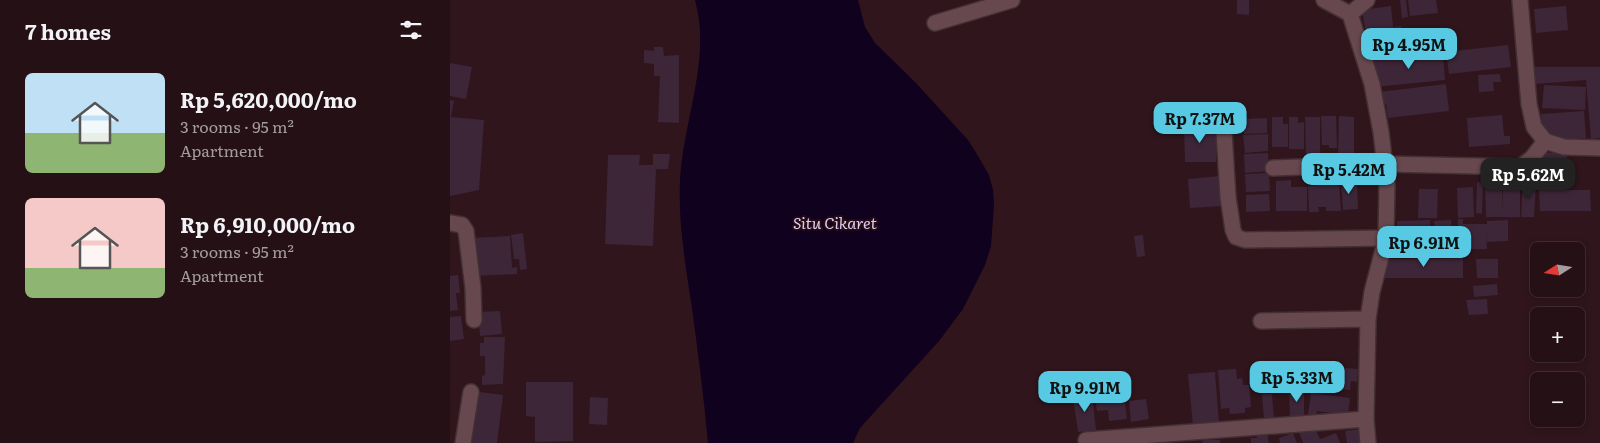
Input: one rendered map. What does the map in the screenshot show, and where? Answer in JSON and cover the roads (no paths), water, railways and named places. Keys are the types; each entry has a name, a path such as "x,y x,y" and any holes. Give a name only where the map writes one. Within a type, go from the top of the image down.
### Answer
{"street":[{"path":"935,23 1012,0"},
{"path":"1324,0 1350,14 1372,84 1385,164 1388,207 1386,238 1372,292 1368,319 1366,420 1368,443"},
{"path":"1350,14 1367,0"},
{"path":"1520,0 1529,104 1534,126 1546,141 1564,147 1600,148"},
{"path":"1224,132 1228,197 1233,230 1236,237 1245,240 1386,238"},
{"path":"1273,168 1385,164 1520,166 1532,158 1546,141"},
{"path":"452,223 462,226 466,231 473,288 474,320"},
{"path":"1261,321 1368,319"},
{"path":"463,443 471,392"},
{"path":"1086,440 1366,420"}],"water":[{"name":"Situ Cikaret","path":"695,0 858,0 865,27 875,43 915,82 968,140 989,175 994,205 991,246 985,265 963,309 939,341 860,428 853,443 708,443 680,214 682,160 695,92 700,45"}]}
